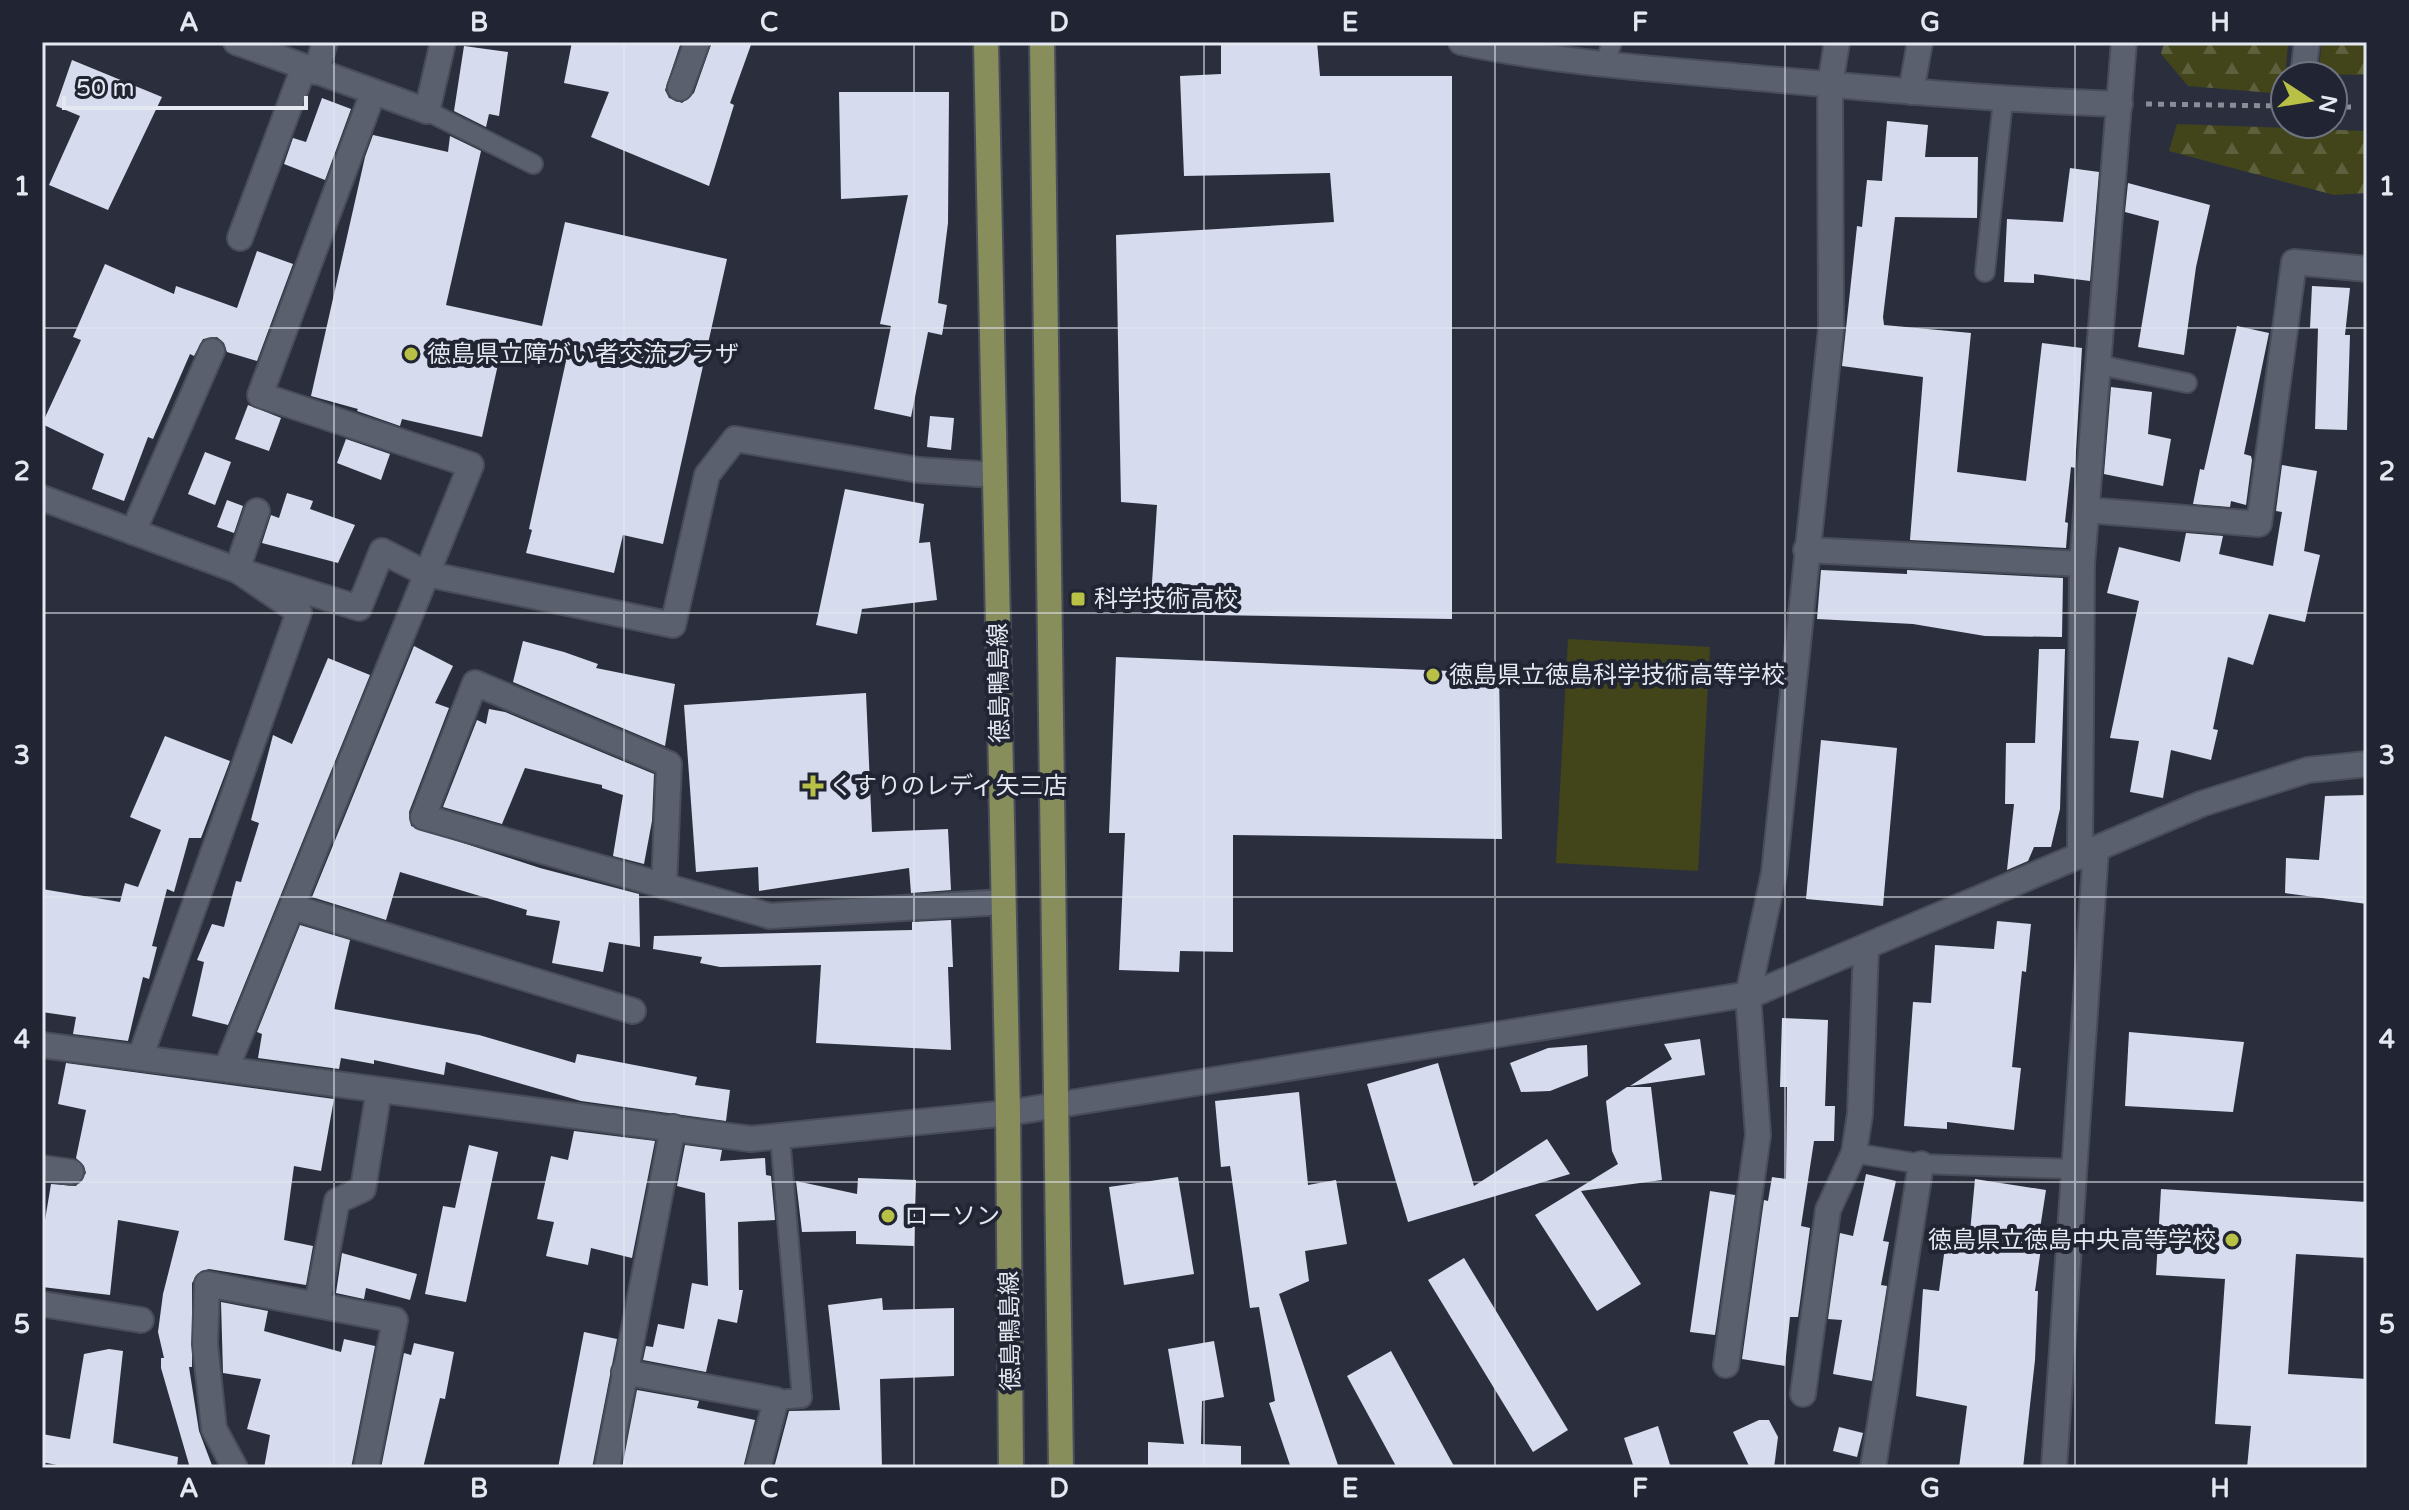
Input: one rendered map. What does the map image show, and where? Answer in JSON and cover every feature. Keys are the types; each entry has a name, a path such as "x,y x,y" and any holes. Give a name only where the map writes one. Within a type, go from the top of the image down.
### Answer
{"main road":[{"name":"徳島鴨島線","path":"986,42 1008,1113 1011,1468"},
{"name":"徳島鴨島線","path":"1042,42 1045,479 1058,1103 1061,1468"}],"street":[{"path":"236,42 427,111 443,42"},
{"path":"240,238 310,70 325,42"},
{"path":"680,88 697,42"},
{"path":"1461,42 1534,57 1608,53 1830,85 2003,100 2120,104"},
{"path":"1726,1365 1758,1135 1748,995 1774,873 1831,329 1830,85 1837,42"},
{"path":"1911,92 1920,42"},
{"path":"2054,1468 2074,1169 2088,853 2082,564 2124,42"},
{"path":"226,1069 471,465 260,395 373,93"},
{"path":"2087,510 2259,524 2294,262 2367,269"},
{"path":"133,532 212,351"},
{"path":"42,498 237,570 359,608 382,551 427,574 673,625 707,475 735,439 919,470 994,475"},
{"path":"237,570 257,511"},
{"path":"1806,550 2082,564"},
{"path":"140,1058 299,612 237,570"},
{"path":"664,886 669,764 475,683 423,817 664,886 770,916 1003,902"},
{"path":"42,1045 751,1139 1008,1113 1748,995 2201,804 2308,770 2367,764"},
{"path":"292,907 633,1011"},
{"path":"1803,1394 1828,1210 1854,1153 1860,1114 1866,947"},
{"path":"317,1305 337,1201 363,1189 379,1090"},
{"path":"607,1468 673,1127"},
{"path":"1872,1468 1921,1164"},
{"path":"42,1168 71,1172"},
{"path":"235,1468 214,1429 205,1344 207,1284 395,1320 366,1468"},
{"path":"42,1304 141,1320"},
{"path":"624,1372 776,1400 758,1468"}],"lane":[{"path":"1985,272 2003,100"},
{"path":"427,111 533,164"},
{"path":"2099,365 2187,383"},
{"path":"776,1400 802,1398 780,1136"},
{"path":"1854,1153 1921,1164 2074,1169"}],"path":[{"path":"2120,104 2269,106"}],"green space":[{"path":"2164,42 2288,42 2287,60 2269,60 2269,93 2188,86 2161,54"},
{"path":"2322,42 2367,42 2367,75 2349,75 2349,60 2320,60"},
{"path":"2177,124 2269,127 2269,140 2349,140 2349,130 2367,131 2367,193 2334,195 2169,151"},
{"path":"1568,639 1710,647 1698,871 1556,863"}],"building":[{"path":"572,42 681,42 665,90 669,98 682,103 694,93 712,42 752,42 730,103 734,105 709,186 591,137 609,92 564,83"},
{"path":"1221,42 1317,42 1320,76 1452,76 1452,619 1150,614 1157,505 1121,502 1116,235 1334,222 1330,173 1184,176 1180,76 1221,74"},
{"path":"464,46 508,52 499,116 489,114 486,127 454,111"},
{"path":"72,60 162,97 108,210 49,185 80,116 56,106"},
{"path":"839,92 949,92 948,223 938,303 947,305 942,335 928,332 911,417 874,409 891,326 880,324 908,195 841,199"},
{"path":"322,98 351,109 325,180 284,164 293,138 306,142"},
{"path":"1887,121 1928,125 1925,157 1978,157 1977,218 1895,217 1883,317 1884,325 1971,333 1957,472 2026,481 2042,343 2082,348 2075,468 2071,467 2065,522 2068,523 2066,548 1910,540 1923,377 1842,366 1857,226 1862,227 1867,180 1882,181"},
{"name":"徳島県立障がい者交流プラザ","path":"373,135 448,152 450,136 481,151 446,305 542,326 565,222 727,259 663,544 623,535 614,573 526,553 566,361 502,346 482,437 402,419 400,426 358,409 311,396 365,157"},
{"path":"2070,168 2099,172 2090,281 2034,274 2034,283 2004,282 2007,219 2063,222"},
{"path":"2128,183 2210,205 2196,267 2184,355 2138,347 2159,221 2125,212"},
{"path":"257,251 293,264 257,361 227,352 224,343 217,337 203,339 194,356 190,354 153,439 148,437 124,501 92,489 104,454 42,424 81,340 73,337 105,264 174,294 176,286 237,308"},
{"path":"2312,286 2350,288 2345,335 2350,335 2347,430 2315,429 2318,328 2310,328"},
{"path":"2237,326 2269,333 2244,454 2251,456 2252,460 2246,505 2231,501 2230,507 2193,504 2200,469 2204,470"},
{"path":"2111,387 2152,392 2148,434 2171,439 2163,486 2104,474"},
{"path":"248,405 281,418 269,451 235,439"},
{"path":"930,416 954,418 951,450 927,447"},
{"path":"346,439 390,454 381,480 337,463"},
{"path":"205,452 231,462 215,505 188,494"},
{"path":"2282,465 2317,471 2304,551 2320,555 2305,622 2269,614 2253,665 2228,657 2213,729 2218,730 2211,760 2171,750 2163,798 2130,792 2139,741 2110,738 2139,601 2107,593 2119,547 2180,562 2186,533 2223,536 2219,554 2273,566 2282,512 2276,511"},
{"path":"845,489 924,504 919,543 930,542 937,600 862,609 857,634 816,625"},
{"path":"287,493 313,501 310,509 355,525 338,563 262,543 271,515 279,518"},
{"path":"227,500 243,506 234,533 217,527"},
{"path":"1821,570 1907,574 1907,570 2063,578 2062,637 1985,636 1913,624 1817,619"},
{"path":"523,641 598,664 596,668 675,684 665,746 513,682"},
{"path":"414,646 453,666 435,703 449,708 409,812 411,826 540,868 639,894 640,947 609,942 603,972 552,963 560,921 526,915 527,910 400,872 386,920 312,897"},
{"path":"2039,649 2065,649 2060,809 2051,847 2034,847 2028,861 2007,870 2014,804 2005,804 2006,743 2035,743"},
{"path":"1116,657 1499,673 1502,839 1233,835 1233,952 1180,951 1179,972 1119,970 1125,833 1109,833"},
{"path":"328,658 370,675 228,1025 192,1016 204,962 197,960 212,924 224,927 236,881 241,882 259,823 251,820 273,735 292,744"},
{"path":"866,693 872,832 948,829 951,890 911,893 909,868 759,891 758,867 696,872 684,705"},
{"path":"489,709 505,712 654,774 652,821 644,864 613,856 623,795 602,788 602,785 525,768 502,824 443,807 477,720 486,724"},
{"path":"165,736 230,761 201,838 189,838 174,892 167,889 152,946 157,947 149,979 143,977 128,1041 73,1034 76,1017 42,1012 42,889 120,902 125,883 138,887 161,830 130,817"},
{"path":"1821,740 1897,748 1883,906 1806,899"},
{"path":"2367,795 2367,904 2285,893 2286,858 2319,860 2325,796"},
{"path":"951,920 953,967 948,967 951,1050 816,1043 821,965 720,967 700,963 702,957 653,949 654,936 912,930 912,922"},
{"path":"1997,921 2031,924 2026,972 2022,971 2012,1067 2021,1068 2014,1130 1947,1122 1947,1129 1904,1126 1913,1002 1931,1003 1935,945 1994,949"},
{"path":"300,925 350,940 334,1009 479,1035 575,1063 577,1054 697,1077 695,1085 730,1090 726,1121 581,1101 446,1062 444,1075 374,1060 374,1064 341,1058 339,1069 258,1058 262,1034 257,1032"},
{"path":"1782,1018 1828,1020 1825,1106 1835,1106 1834,1141 1814,1141 1801,1226 1810,1228 1798,1317 1790,1317 1785,1366 1742,1359 1764,1200 1768,1201 1772,1177 1786,1179 1787,1087 1780,1087"},
{"path":"2129,1032 2244,1042 2233,1112 2125,1106"},
{"path":"1700,1039 1705,1075 1630,1086 1672,1059 1664,1044"},
{"path":"1587,1045 1588,1076 1550,1091 1521,1092 1510,1063 1548,1048"},
{"path":"66,1063 334,1099 321,1171 294,1166 284,1240 313,1246 306,1285 209,1269 201,1271 192,1283 192,1367 189,1367 199,1431 213,1468 190,1468 161,1368 161,1358 164,1358 158,1332 163,1294 179,1231 118,1220 110,1295 42,1287 42,1238 51,1184 76,1186 86,1173 76,1158 86,1110 58,1104"},
{"path":"1438,1063 1474,1186 1547,1139 1570,1174 1408,1222 1367,1084"},
{"path":"1627,1087 1651,1087 1662,1180 1581,1191 1641,1284 1597,1311 1535,1215 1618,1164 1612,1151 1606,1101"},
{"path":"1299,1092 1308,1185 1336,1180 1347,1244 1305,1251 1309,1281 1279,1294 1339,1468 1291,1468 1269,1403 1275,1401 1259,1307 1250,1308 1230,1166 1221,1167 1215,1101"},
{"path":"574,1131 655,1141 632,1258 591,1248 588,1265 546,1256 554,1222 537,1219 551,1156 568,1160"},
{"path":"469,1145 498,1152 466,1302 425,1294 443,1206 455,1208"},
{"path":"685,1145 722,1150 720,1161 765,1158 766,1175 771,1176 775,1220 738,1222 739,1290 743,1290 737,1323 718,1319 706,1372 643,1360 646,1346 653,1347 658,1324 684,1329 692,1283 708,1286 705,1193 677,1186"},
{"path":"1866,1174 1896,1181 1883,1241 1889,1242 1881,1285 1887,1286 1872,1381 1833,1374 1842,1320 1828,1319 1840,1233 1853,1236"},
{"path":"1178,1177 1194,1274 1124,1285 1109,1187"},
{"path":"858,1178 916,1180 914,1246 856,1244 856,1231 802,1232 796,1181 857,1194"},
{"path":"1975,1179 2046,1190 2037,1248 2041,1248 2035,1291 2038,1291 2035,1360 2023,1468 1959,1468 1967,1406 1916,1396 1923,1289 1939,1291 1946,1240 1969,1243"},
{"path":"2161,1189 2367,1202 2367,1258 2296,1254 2288,1374 2367,1379 2367,1468 2247,1468 2251,1426 2215,1424 2225,1279 2156,1275"},
{"path":"1710,1191 1735,1195 1715,1335 1690,1332"},
{"path":"342,1253 417,1274 410,1300 366,1288 364,1299 336,1293"},
{"path":"1464,1258 1568,1430 1533,1452 1428,1280"},
{"path":"882,1298 883,1310 954,1308 954,1376 880,1379 882,1468 774,1468 789,1411 840,1410 828,1305"},
{"path":"221,1302 268,1311 264,1331 341,1352 344,1339 375,1346 351,1468 264,1468 270,1435 247,1429 261,1379 223,1373"},
{"path":"584,1332 617,1339 592,1468 558,1468"},
{"path":"1214,1341 1224,1397 1202,1401 1201,1444 1241,1446 1241,1468 1148,1468 1148,1442 1184,1444 1168,1349"},
{"path":"414,1343 454,1352 445,1399 440,1398 423,1468 381,1468 404,1353 411,1355"},
{"path":"109,1349 123,1351 113,1443 178,1457 177,1468 72,1468 42,1462 42,1434 70,1439 84,1354"},
{"path":"1391,1351 1455,1468 1397,1468 1347,1376"},
{"path":"637,1390 699,1401 697,1408 755,1420 743,1468 622,1468"},
{"path":"1759,1420 1769,1420 1778,1437 1774,1468 1750,1468 1733,1432"},
{"path":"1658,1426 1671,1468 1634,1468 1624,1438"},
{"path":"1839,1427 1863,1433 1857,1457 1833,1451"}],"place":[{"name":"徳島県立障がい者交流プラザ","path":"411,354"},
{"name":"科学技術高校","path":"1078,599"},
{"name":"徳島県立徳島科学技術高等学校","path":"1433,675"},
{"name":"くすりのレディ矢三店","path":"813,786"},
{"name":"ローソン","path":"888,1216"},
{"name":"徳島県立徳島中央高等学校","path":"2232,1240"}]}
